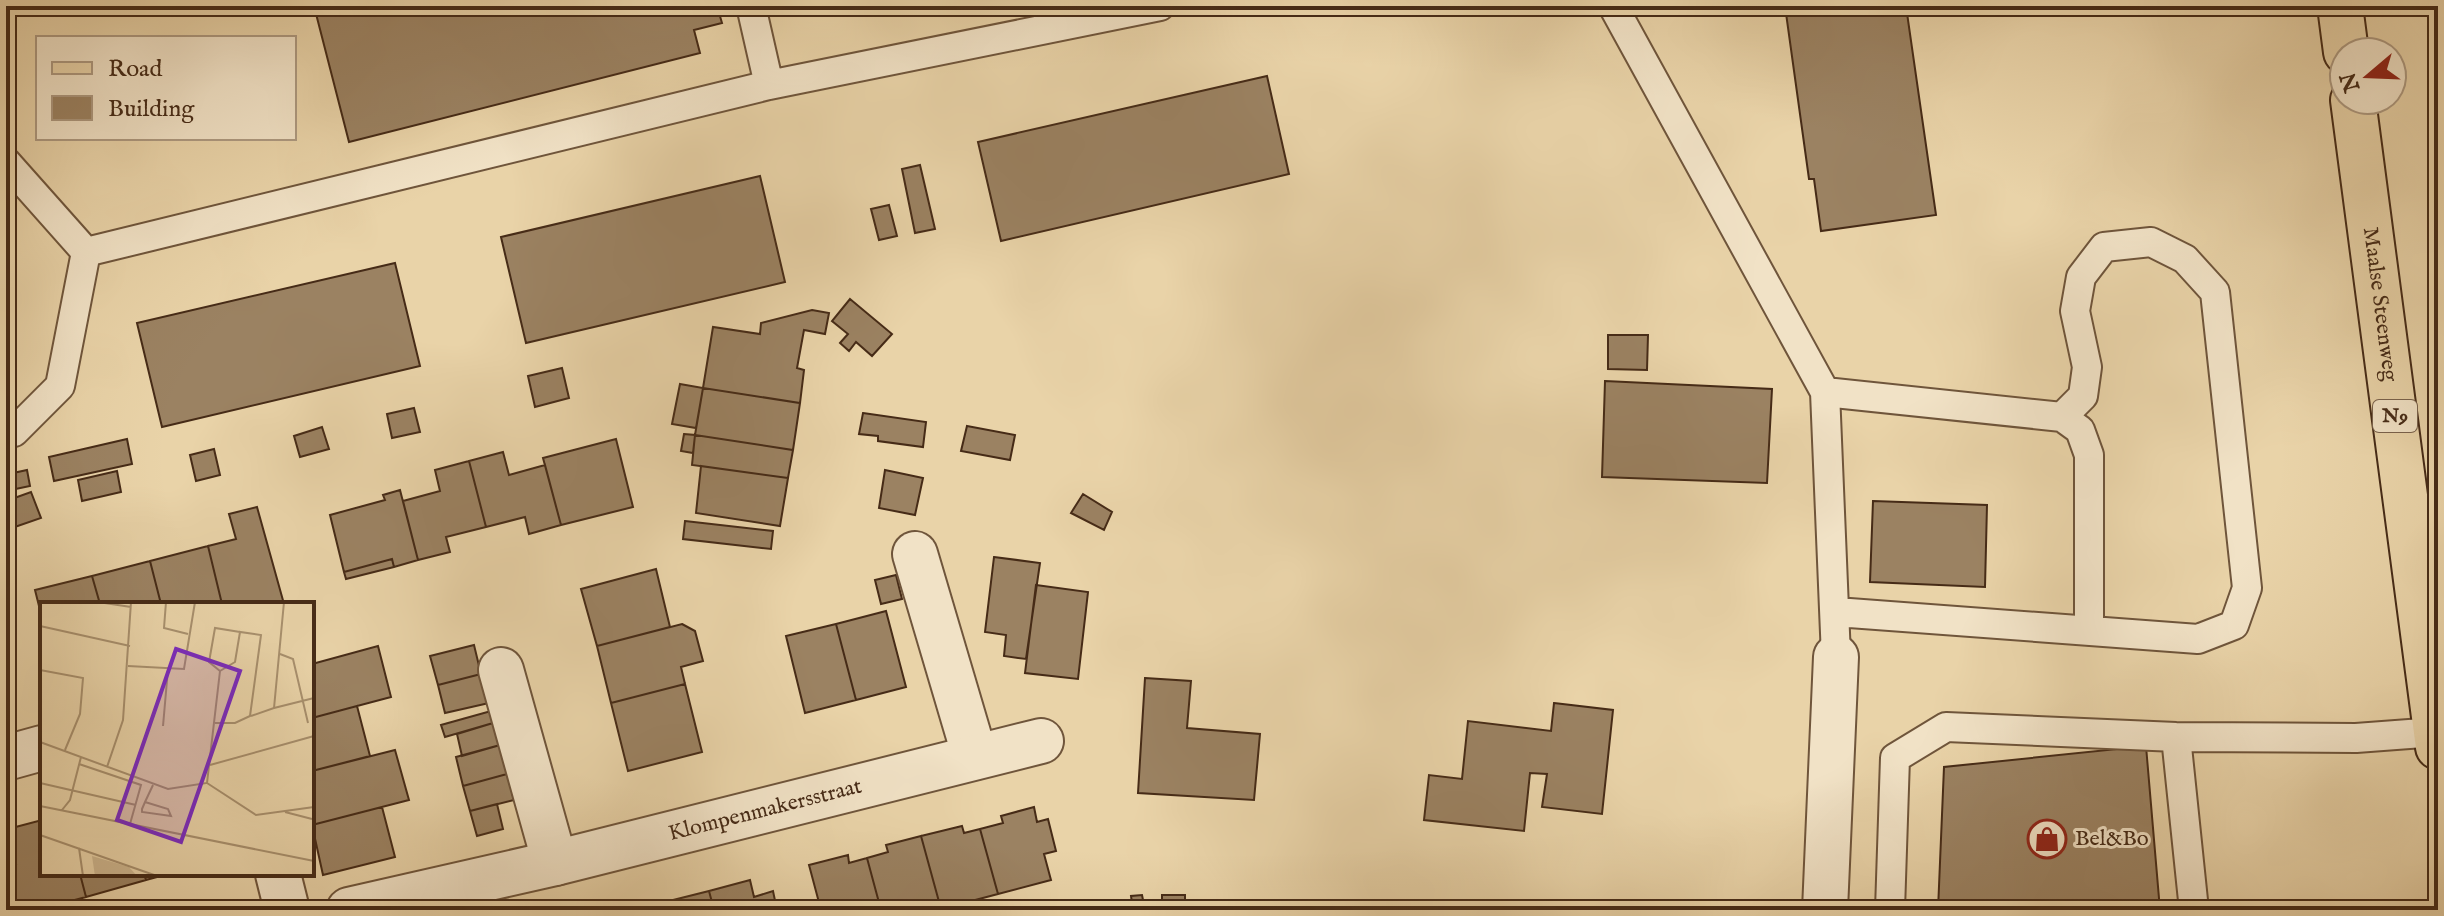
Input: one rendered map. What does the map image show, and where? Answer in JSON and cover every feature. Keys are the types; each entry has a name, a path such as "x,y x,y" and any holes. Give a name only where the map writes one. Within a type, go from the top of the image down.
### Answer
{"main road":[{"path":"2340,6 2344,36"},
{"name":"Maalse Steenweg","path":"2355,116 2437,739"}],"street":[{"path":"915,554 975,757"},
{"path":"1825,910 1836,657"},
{"path":"501,670 555,863"},
{"name":"Klompenmakersstraat","path":"349,910 555,863 1041,741"},
{"path":"6,758 40,749"},
{"path":"278,876 287,910"}],"lane":[{"path":"751,6 769,85"},
{"path":"86,252 769,85 1160,6"},
{"path":"1613,6 1825,392 1836,657"},
{"path":"6,162 86,252"},
{"path":"1836,612 2198,639 2234,625 2247,588 2215,292 2185,259 2151,242 2104,247 2096,257 2081,277 2075,311 2087,367 2083,396 2062,417"},
{"path":"6,433 14,432 60,386 86,252"},
{"path":"1825,392 2062,417 2080,430 2089,455 2089,631"},
{"path":"1890,910 1895,758 1946,727 2176,737 2437,739"},
{"path":"2176,737 2194,910"}],"building":[{"path":"314,6 717,6 722,23 694,30 700,53 349,142"},
{"path":"943,6 962,6 948,14"},
{"path":"1785,6 1906,6 1936,215 1821,231 1814,179 1809,179"},
{"path":"1267,76 1289,174 1001,241 978,142"},
{"path":"920,165 935,229 915,233 902,169"},
{"path":"760,176 785,282 526,343 501,237"},
{"path":"889,205 897,236 879,240 871,209"},
{"path":"395,263 420,366 162,427 137,323"},
{"path":"850,299 892,334 872,356 856,342 849,351 840,343 848,334 832,321"},
{"path":"812,310 829,313 825,334 804,330 797,368 804,370 800,403 703,388 713,327 760,334 761,323"},
{"path":"1608,335 1648,335 1647,370 1608,369"},
{"path":"562,368 569,398 535,407 528,376"},
{"path":"1605,381 1772,389 1767,483 1602,477"},
{"path":"680,384 703,388 696,428 672,424"},
{"path":"703,388 800,403 793,450 695,435"},
{"path":"414,408 420,432 392,438 387,414"},
{"path":"863,413 926,422 923,447 878,441 878,436 859,434"},
{"path":"967,426 1015,435 1010,460 961,451"},
{"path":"322,427 329,449 300,457 294,436"},
{"path":"684,434 695,435 693,453 681,451"},
{"path":"695,435 793,450 788,478 692,465"},
{"path":"127,439 132,464 54,481 49,457"},
{"path":"616,439 633,507 561,525 543,458"},
{"path":"214,449 220,475 196,481 190,455"},
{"path":"503,452 509,475 545,465 561,525 529,534 525,517 486,527 469,461"},
{"path":"469,461 486,527 446,537 450,552 418,560 403,501 440,491 435,470"},
{"path":"11,466 13,473 27,470 30,486 6,491 6,467"},
{"path":"701,466 788,478 780,526 696,513"},
{"path":"885,470 923,478 915,515 879,508"},
{"path":"117,471 121,492 82,501 78,480"},
{"path":"400,490 418,560 394,567 392,559 344,572 330,515 385,500 383,495"},
{"path":"31,492 41,518 6,530 6,501"},
{"path":"1083,494 1112,512 1104,530 1071,513"},
{"path":"1873,501 1987,505 1985,587 1870,582"},
{"path":"257,507 283,602 222,602 208,546 236,539 229,514"},
{"path":"685,521 773,531 771,549 683,539"},
{"path":"208,546 222,602 160,602 150,561"},
{"path":"994,557 1040,563 1026,659 1004,656 1006,635 985,632"},
{"path":"392,559 394,567 346,579 344,572"},
{"path":"150,561 160,602 99,602 92,576"},
{"path":"656,569 670,627 597,646 581,589"},
{"path":"896,575 902,599 881,604 875,580"},
{"path":"92,576 99,602 40,602 40,610 35,590"},
{"path":"1036,585 1088,592 1078,679 1025,673"},
{"path":"886,611 906,687 856,700 836,624"},
{"path":"682,624 695,631 703,661 681,667 685,684 611,703 597,646"},
{"path":"836,624 856,700 805,713 786,636"},
{"path":"474,645 481,674 438,685 430,656"},
{"path":"378,646 391,697 314,717 314,663"},
{"path":"481,674 489,703 445,713 438,685"},
{"path":"1145,678 1191,681 1187,728 1260,734 1254,800 1138,793"},
{"path":"685,684 702,752 628,771 611,703"},
{"path":"1554,703 1613,710 1602,814 1542,807 1547,774 1530,773 1524,831 1424,820 1429,775 1462,779 1468,721 1551,731"},
{"path":"357,706 370,756 314,770 314,717"},
{"path":"491,711 493,723 445,737 441,725"},
{"path":"493,723 500,745 462,756 457,734"},
{"path":"500,745 507,774 463,786 456,757"},
{"name":"Bel&Bo","path":"2146,746 2160,910 1938,910 1944,767"},
{"name":"Bel&Bo","path":"2146,746 2160,910 1938,910 1944,767"},
{"path":"395,750 409,800 314,824 314,770"},
{"path":"507,774 514,800 470,811 463,786"},
{"path":"497,804 503,829 477,836 470,811"},
{"path":"382,807 395,857 323,875 314,824"},
{"path":"1034,807 1037,822 1048,819 1056,851 1044,854 1051,880 998,894 980,829 1003,823 1001,816"},
{"path":"40,821 40,876 81,876 86,897 37,910 6,910 6,867 16,864 8,829"},
{"path":"962,826 964,833 980,829 998,894 941,909 921,836"},
{"path":"921,836 941,909 881,910 867,858 888,852 886,845"},
{"path":"848,855 849,863 867,858 881,910 821,910 809,865"},
{"path":"81,876 145,876 146,880 86,897"},
{"path":"750,880 754,897 773,891 777,910 714,910 709,891"},
{"path":"709,891 714,910 671,910 669,901"},
{"path":"1142,895 1145,910 1133,910 1131,896"},
{"path":"1162,895 1185,895 1185,910 1162,910"}],"place":[{"name":"Bel&Bo","path":"2047,839"}]}
